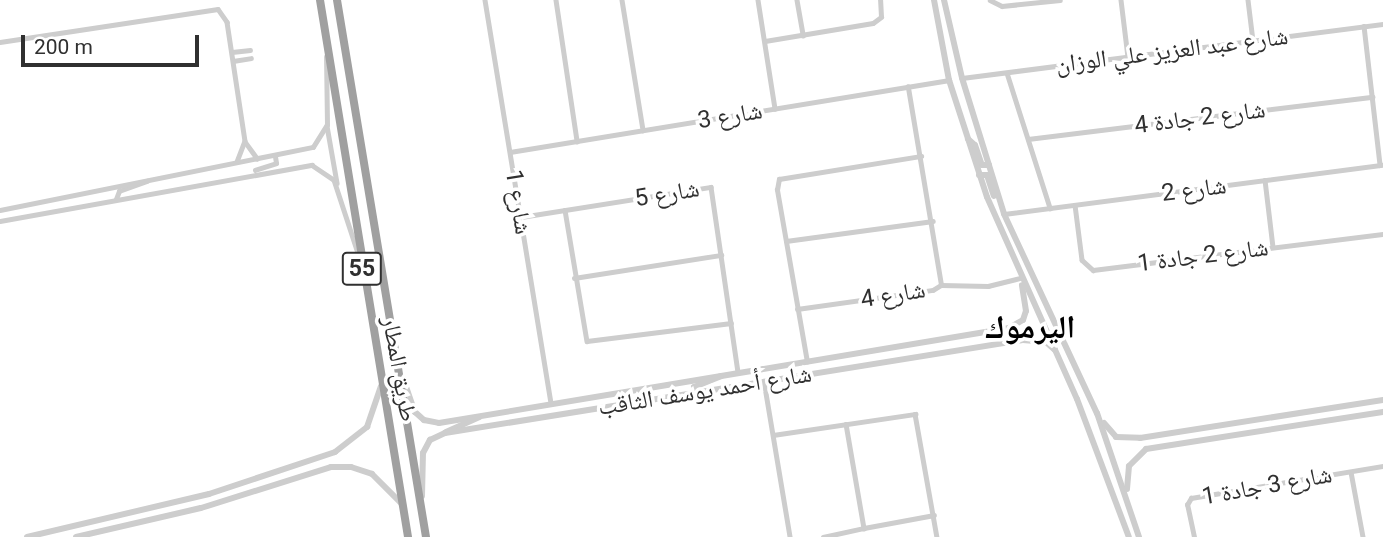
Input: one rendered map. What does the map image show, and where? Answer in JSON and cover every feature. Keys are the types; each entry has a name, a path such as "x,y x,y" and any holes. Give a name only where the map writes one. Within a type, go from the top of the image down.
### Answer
{"highway":[{"name":"طريق المطار","path":"320,0 360,260 408,537"},
{"name":"طريق المطار","path":"337,0 426,537"}],"street":[{"name":"شارع 1","path":"485,0 551,404"},
{"path":"556,0 577,141"},
{"path":"622,0 643,130"},
{"path":"758,0 775,109"},
{"path":"797,0 803,35"},
{"path":"765,41 878,21 880,0"},
{"path":"934,0 949,80 979,175 1021,281 1055,350 1129,537"},
{"path":"943,0 962,78 1004,214 1097,414 1127,494 1139,537"},
{"path":"990,0 1002,6 1056,0"},
{"path":"1121,0 1128,57"},
{"path":"1248,0 1253,41"},
{"path":"0,42 214,8 226,18 245,141 258,158"},
{"name":"شارع عبد العزيز علي الوزان","path":"962,78 1383,24"},
{"path":"1364,26 1382,165"},
{"path":"232,52 250,50"},
{"path":"326,50 327,125 339,191 360,260"},
{"path":"233,61 251,58"},
{"path":"1007,73 1050,208"},
{"name":"شارع 3","path":"510,152 949,80"},
{"name":"شارع 4","path":"797,309 941,285 933,221 908,87"},
{"name":"شارع 2 جادة 4","path":"1028,139 1372,97"},
{"path":"0,210 237,162 275,157 313,146 327,125"},
{"path":"966,138 975,145 982,165 989,165"},
{"path":"237,162 245,141"},
{"path":"807,362 786,242 779,179 921,156"},
{"path":"248,173 276,163 275,157"},
{"path":"0,221 248,173 312,165 327,172 339,191"},
{"name":"شارع 2","path":"1004,214 1382,165"},
{"path":"979,175 987,175 1000,202"},
{"path":"116,199 119,191 150,179"},
{"path":"1265,180 1273,247"},
{"name":"شارع 5","path":"521,217 711,187 738,373"},
{"name":"شارع 2 جادة 1","path":"1075,205 1082,260 1093,270 1383,234"},
{"path":"565,210 574,278 587,341 731,323"},
{"path":"786,242 933,221"},
{"path":"574,278 721,255"},
{"path":"941,285 988,286 1021,281"},
{"path":"978,347 1002,340 1002,330 1023,320 1026,311 1021,281"},
{"name":"شارع أحمد يوسف الثاقب","path":"397,363 415,412 425,420 439,423 1002,330"},
{"name":"شارع أحمد يوسف الثاقب","path":"446,433 1035,339 1055,350"},
{"path":"695,393 697,385 715,382 721,376"},
{"path":"764,381 790,537"},
{"path":"27,537 209,494 335,452 354,440 376,410 382,384"},
{"path":"1097,414 1116,437 1157,437 1383,400"},
{"path":"1312,424 1312,415 1340,407"},
{"path":"1127,494 1126,475 1134,457 1158,446 1383,412"},
{"path":"773,435 910,413 918,418 937,537"},
{"path":"1270,430 1297,424 1298,414"},
{"path":"423,515 423,453 430,440 481,416"},
{"path":"846,424 864,528"},
{"path":"1157,437 1158,446"},
{"name":"شارع 3 جادة 1","path":"1194,537 1187,505 1192,498 1383,466"},
{"path":"76,537 201,508 331,467 351,467 372,474 404,507"},
{"path":"278,471 283,478 279,483"},
{"path":"1352,472 1363,536 1353,537"},
{"path":"823,537 934,515"}],"district":[{"name":"اليرموك","path":"1030,327"}]}
